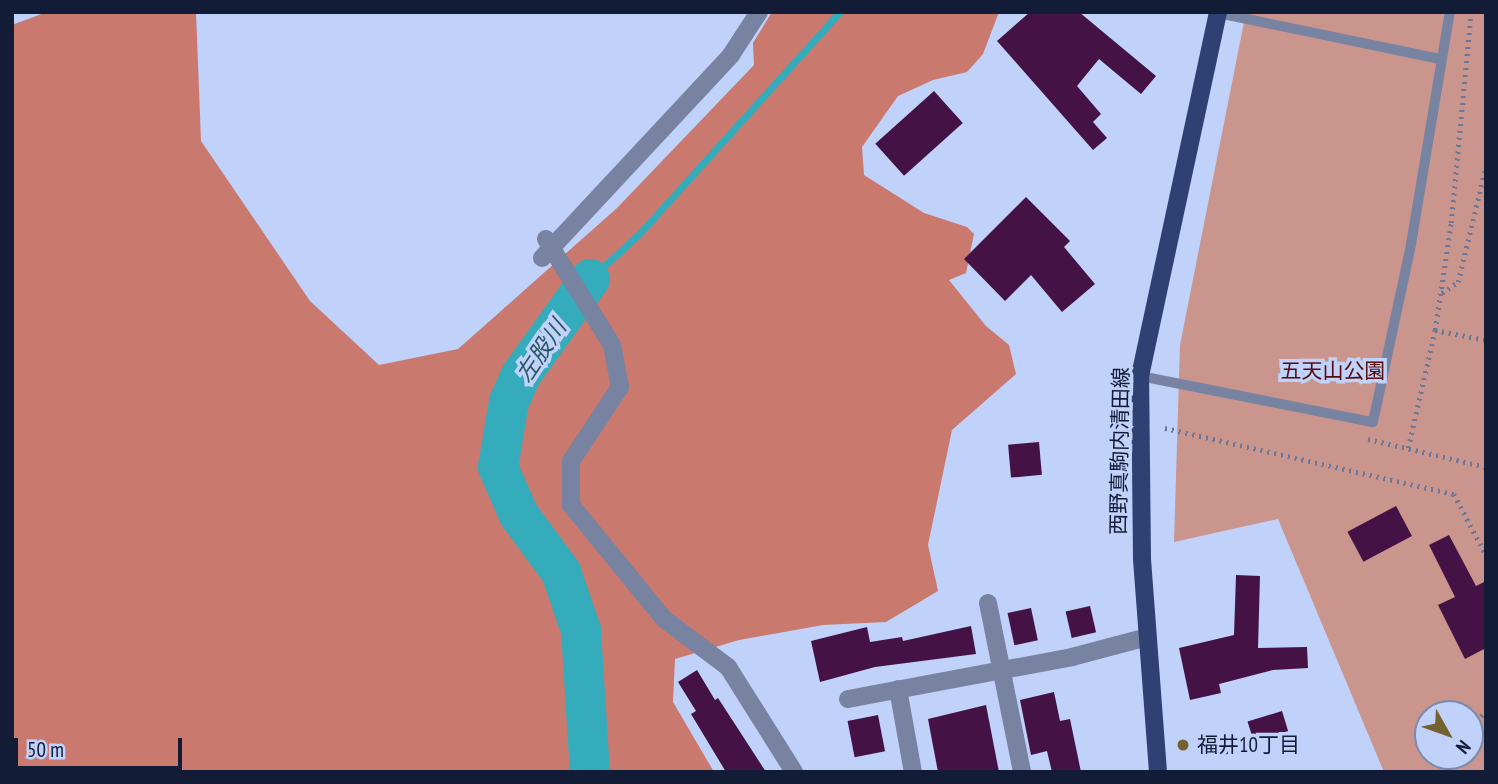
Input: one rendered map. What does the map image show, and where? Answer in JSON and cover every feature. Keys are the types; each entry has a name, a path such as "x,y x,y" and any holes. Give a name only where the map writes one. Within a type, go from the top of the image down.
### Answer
{"main road":[{"name":"西野真駒内清田線","path":"1158,772 1142,559 1140,376 1218,13"}],"street":[{"path":"541,258 731,55 759,12"},
{"path":"546,239 612,345 620,387 571,461 571,505 664,619 728,667 794,772"},
{"path":"988,603 999,671 1022,772"},
{"path":"848,699 999,671 1147,637"},
{"path":"898,690 913,772"}],"lane":[{"path":"1140,376 1373,422 1411,244 1450,12"},
{"path":"1218,13 1441,60"}],"path":[{"path":"1408,448 1436,330 1471,12"},
{"path":"1441,293 1458,282 1486,165"},
{"path":"1436,330 1486,340"},
{"path":"1164,428 1454,494 1486,555"}],"green space":[{"name":"五天山公園","path":"1246,12 1486,12 1486,772 1384,772 1278,519 1174,542 1180,345"}],"shaded area":[{"path":"47,12 196,12 201,141 310,301 379,365 458,349 617,208 754,65 753,43 772,12 999,12 983,54 967,72 933,80 898,96 862,147 864,175 924,213 967,227 974,234 966,273 949,280 986,326 1009,345 1016,374 952,430 928,545 938,591 886,622 823,625 739,640 675,659 673,702 714,772 12,772 12,25"}],"building":[{"path":"1030,12 1079,12 1156,76 1141,94 1099,59 1077,86 1101,114 1093,122 1107,138 1093,150 997,41"},
{"path":"934,91 963,123 904,176 875,144"},
{"path":"1026,197 1070,241 1064,247 1095,284 1062,312 1031,275 1005,301 964,259"},
{"path":"1039,442 1042,475 1011,478 1008,445"},
{"path":"1396,506 1412,536 1363,562 1347,532"},
{"path":"1449,535 1476,586 1486,581 1486,648 1465,659 1438,605 1455,597 1429,545"},
{"path":"1236,575 1260,576 1258,648 1307,647 1308,668 1273,670 1219,684 1221,693 1190,700 1179,648 1234,635"},
{"path":"1090,606 1096,632 1072,638 1066,612"},
{"path":"1031,608 1038,640 1014,645 1008,613"},
{"path":"971,626 976,654 875,667 820,682 811,641 867,627 870,642 902,637 903,641"},
{"path":"697,670 766,772 726,772 691,714 696,711 678,682"},
{"path":"1054,692 1060,721 1070,719 1081,772 1052,772 1047,751 1031,755 1020,700"},
{"path":"986,705 999,772 938,772 928,719"},
{"path":"1282,711 1288,731 1254,742 1248,722"},
{"path":"878,715 885,751 855,757 848,721"},
{"path":"1230,735 1234,753 1217,756 1213,739"}],"waterway":[{"name":"左股川","path":"590,279 640,233 840,12"},
{"name":"左股川","path":"590,279 521,375 509,402 498,467 519,515 561,572 581,630 590,772"}],"place":[{"name":"福井10丁目","path":"1183,745"}]}
